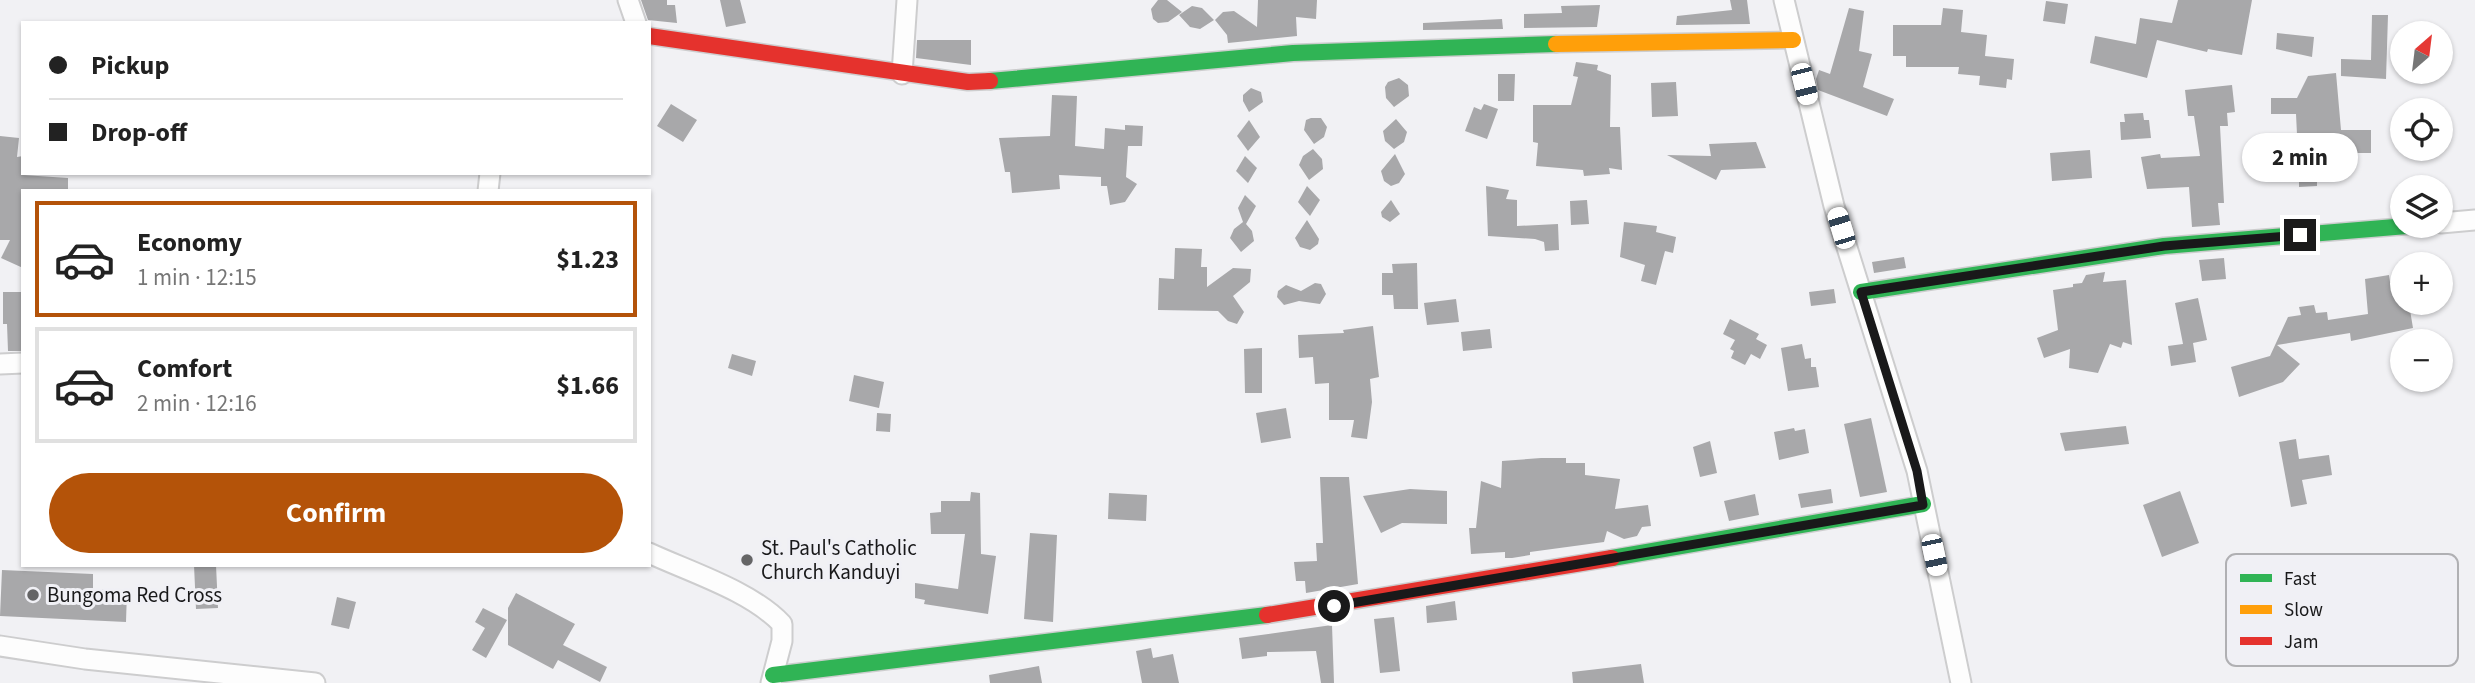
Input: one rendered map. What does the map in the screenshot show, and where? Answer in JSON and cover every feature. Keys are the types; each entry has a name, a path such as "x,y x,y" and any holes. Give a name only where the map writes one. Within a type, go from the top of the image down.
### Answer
{"street":[{"path":"628,0 635,21"},
{"path":"902,75 907,0"},
{"path":"1784,0 1834,206 1917,471 1961,683"},
{"path":"651,36 902,75 968,82 1038,79 1293,54 1403,47 1793,40"},
{"path":"2453,222 2475,220"},
{"path":"1861,292 2164,246 2390,227"},
{"path":"0,364 21,363"},
{"path":"651,554 771,612 782,624 782,641 772,679 1307,610 1923,505"},
{"path":"0,646 85,659 315,683"}],"building":[{"path":"641,0 667,0 667,5 675,5 677,23 648,20"},
{"path":"720,0 740,0 746,23 726,27"},
{"path":"1158,0 1167,0 1182,12 1168,22 1158,23 1153,19 1151,9"},
{"path":"1258,0 1317,0 1316,19 1296,17 1297,36 1228,43 1227,35 1215,20 1223,12 1234,11 1257,27"},
{"path":"1730,0 1747,0 1750,24 1676,25 1677,16 1732,10"},
{"path":"2178,0 2252,0 2242,55 2208,49 2207,52 2157,40 2147,78 2090,63 2095,36 2136,44 2140,18 2172,23"},
{"path":"2046,1 2068,4 2065,24 2043,21"},
{"path":"1600,5 1597,27 1524,28 1524,14 1562,13 1561,6"},
{"path":"1192,6 1202,8 1214,20 1200,29 1190,27 1179,15"},
{"path":"1849,8 1864,11 1859,51 1872,54 1863,87 1894,99 1887,116 1818,90 1816,79 1819,70 1830,74"},
{"path":"1943,8 1963,10 1961,32 1987,35 1985,56 2014,59 2012,80 2007,79 2006,88 1979,85 1980,76 1958,74 1959,67 1906,67 1906,56 1893,56 1893,25 1941,25"},
{"path":"2372,15 2388,15 2386,79 2341,76 2341,59 2371,60"},
{"path":"1502,19 1503,29 1423,30 1423,23"},
{"path":"2277,33 2314,37 2312,57 2276,49"},
{"path":"917,40 971,40 971,65 916,58"},
{"path":"1576,62 1598,65 1597,70 1611,75 1610,127 1620,127 1622,170 1609,168 1610,174 1584,176 1583,170 1536,166 1538,143 1533,142 1533,105 1571,105 1578,77 1573,76"},
{"path":"2336,73 2341,130 2371,130 2371,153 2327,153 2329,176 2317,177 2317,186 2299,187 2299,179 2281,181 2279,156 2298,155 2296,114 2271,114 2271,98 2297,98 2308,76"},
{"path":"1498,74 1515,74 1514,101 1498,101"},
{"path":"1399,78 1408,85 1409,96 1394,107 1386,98 1385,87 1388,82"},
{"path":"1676,82 1678,116 1652,117 1651,83"},
{"path":"2232,85 2235,112 2227,113 2228,126 2220,126 2224,203 2218,203 2220,225 2192,227 2189,187 2147,189 2141,157 2160,154 2161,158 2200,156 2194,116 2188,116 2185,90"},
{"path":"1251,88 1261,92 1263,102 1249,112 1243,95"},
{"path":"1052,95 1077,96 1075,146 1104,149 1105,128 1125,130 1125,125 1143,126 1142,146 1128,146 1126,177 1137,184 1125,202 1110,205 1107,186 1101,186 1101,177 1059,175 1060,189 1012,193 1010,172 1005,172 999,138 1050,136"},
{"path":"671,104 697,120 683,142 657,126"},
{"path":"1484,104 1498,109 1487,139 1465,131 1474,107 1481,110"},
{"path":"2143,113 2144,120 2149,120 2151,138 2121,140 2120,122 2125,122 2124,114"},
{"path":"1321,118 1327,127 1324,137 1314,144 1304,130 1306,120"},
{"path":"1396,119 1407,132 1404,142 1394,149 1385,141 1383,131"},
{"path":"1249,120 1260,137 1248,151 1237,136"},
{"path":"0,136 19,138 17,157 21,156 21,175 68,178 68,189 21,189 21,267 1,258 10,240 0,240"},
{"path":"1756,142 1766,168 1721,170 1716,180 1667,155 1711,156 1709,144"},
{"path":"1313,149 1322,159 1323,169 1309,180 1299,165 1303,156"},
{"path":"2090,150 2092,178 2052,181 2050,153"},
{"path":"1395,154 1405,174 1399,183 1391,186 1384,181 1381,171"},
{"path":"1245,156 1257,168 1248,183 1236,171"},
{"path":"1307,186 1320,200 1310,216 1298,202"},
{"path":"1486,186 1509,190 1506,199 1517,200 1517,226 1558,224 1559,250 1545,251 1544,242 1535,239 1488,236"},
{"path":"1245,195 1256,206 1246,224 1252,231 1254,241 1241,252 1230,238 1234,229 1243,222 1238,208"},
{"path":"1391,200 1400,214 1390,222 1382,217 1381,212"},
{"path":"1587,200 1589,224 1571,225 1570,201"},
{"path":"1307,220 1319,239 1318,244 1310,250 1300,247 1295,238"},
{"path":"1624,222 1657,226 1656,232 1676,237 1673,253 1665,251 1656,285 1641,281 1645,265 1620,257"},
{"path":"1175,248 1202,249 1201,267 1207,267 1207,287 1233,268 1251,269 1250,282 1233,296 1244,312 1237,324 1228,321 1218,311 1158,310 1159,278 1174,279"},
{"path":"1904,257 1906,268 1874,273 1872,262"},
{"path":"2224,258 2226,279 2202,281 2199,260"},
{"path":"1417,263 1418,309 1394,309 1393,295 1382,295 1382,273 1393,273 1392,264"},
{"path":"2105,272 2103,282 2126,280 2132,345 2123,342 2121,348 2110,344 2098,373 2069,368 2070,349 2044,358 2037,338 2058,330 2053,290 2073,287 2073,284 2082,283 2086,275"},
{"path":"2389,275 2390,315 2411,315 2413,328 2390,329 2390,333 2351,341 2350,333 2277,345 2300,364 2283,382 2239,397 2231,367 2270,356 2288,317 2301,315 2299,307 2314,305 2316,313 2327,312 2328,320 2368,314 2365,279"},
{"path":"1315,283 1321,284 1326,294 1320,304 1299,301 1284,305 1277,297 1278,291 1286,285 1301,291"},
{"path":"1834,289 1836,303 1811,306 1809,292"},
{"path":"3,292 21,292 21,351 8,351 7,324 3,324"},
{"path":"2198,298 2207,340 2193,343 2196,362 2171,366 2168,346 2183,344 2175,303"},
{"path":"1456,299 1459,322 1427,325 1424,303"},
{"path":"1730,319 1759,334 1756,339 1767,345 1760,359 1751,354 1745,365 1731,358 1734,351 1730,349 1735,340 1723,334"},
{"path":"1373,326 1379,377 1370,379 1372,402 1367,439 1351,437 1354,420 1329,420 1329,383 1315,384 1313,357 1299,358 1298,335 1344,333 1343,330"},
{"path":"1490,329 1492,348 1463,351 1461,332"},
{"path":"1802,344 1805,359 1811,358 1811,367 1816,367 1819,387 1788,391 1781,348"},
{"path":"1262,348 1262,393 1245,393 1244,349"},
{"path":"732,354 756,361 752,376 728,368"},
{"path":"854,375 884,382 879,408 849,401"},
{"path":"1286,408 1291,438 1261,443 1256,413"},
{"path":"877,413 891,414 890,432 876,431"},
{"path":"1871,418 1887,492 1860,497 1844,424"},
{"path":"2126,426 2129,444 2065,451 2060,433"},
{"path":"1794,428 1795,431 1805,429 1809,453 1779,460 1774,432"},
{"path":"2296,439 2299,459 2329,455 2332,475 2302,480 2307,504 2291,507 2279,442"},
{"path":"1710,441 1717,473 1700,477 1693,447"},
{"path":"1566,458 1566,463 1585,463 1585,475 1620,479 1615,509 1648,505 1651,526 1642,527 1637,536 1624,539 1607,531 1604,542 1530,552 1530,555 1512,558 1505,558 1505,552 1471,554 1469,528 1476,528 1481,481 1501,488 1502,461"},
{"path":"1320,477 1349,477 1358,584 1306,593 1305,581 1296,581 1294,562 1317,561 1316,543 1323,543"},
{"path":"1410,489 1447,491 1447,524 1402,523 1381,533 1363,496"},
{"path":"1831,489 1833,503 1801,508 1798,494"},
{"path":"2180,491 2199,543 2162,557 2143,505"},
{"path":"971,492 980,493 981,554 996,556 988,614 924,604 925,600 915,598 915,583 958,589 965,534 931,534 930,513 941,512 941,501 970,501"},
{"path":"1109,493 1147,495 1146,521 1108,519"},
{"path":"1755,494 1759,515 1729,521 1724,501"},
{"path":"1030,533 1057,535 1053,622 1024,619"},
{"path":"194,567 216,567 218,608 196,609"},
{"path":"2,570 93,574 93,589 127,591 126,622 0,616"},
{"path":"516,593 575,624 563,645 607,667 600,682 558,660 553,669 508,645 508,608"},
{"path":"337,597 356,602 349,629 331,625"},
{"path":"1455,601 1457,620 1427,623 1426,606"},
{"path":"483,608 507,620 486,658 472,650 485,628 475,622"},
{"path":"1394,617 1400,671 1380,673 1374,619"},
{"path":"1332,625 1334,683 1321,683 1316,651 1267,652 1267,656 1242,659 1239,638"},
{"path":"1151,648 1153,658 1173,654 1179,683 1142,683 1136,651"},
{"path":"1641,664 1644,683 1573,683 1572,672"},
{"path":"1039,666 1042,683 990,683 989,675"}],"traffic: fast":[{"path":"990,81 1293,53 1556,44"},
{"path":"1861,292 2164,246 2390,227"},
{"path":"1612,558 1923,504"},
{"path":"773,675 1267,615"}],"traffic: slow":[{"path":"1556,44 1793,40"}],"traffic: jam":[{"path":"651,36 968,82 990,81"},
{"path":"1267,615 1612,558"}],"place":[{"name":"St. Paul's Catholic Church Kanduyi","path":"747,560"},
{"name":"Bungoma Red Cross","path":"33,595"}],"route":[{"path":"1334,606 1923,505 1917,471 1861,292 2164,246 2300,235"}]}
